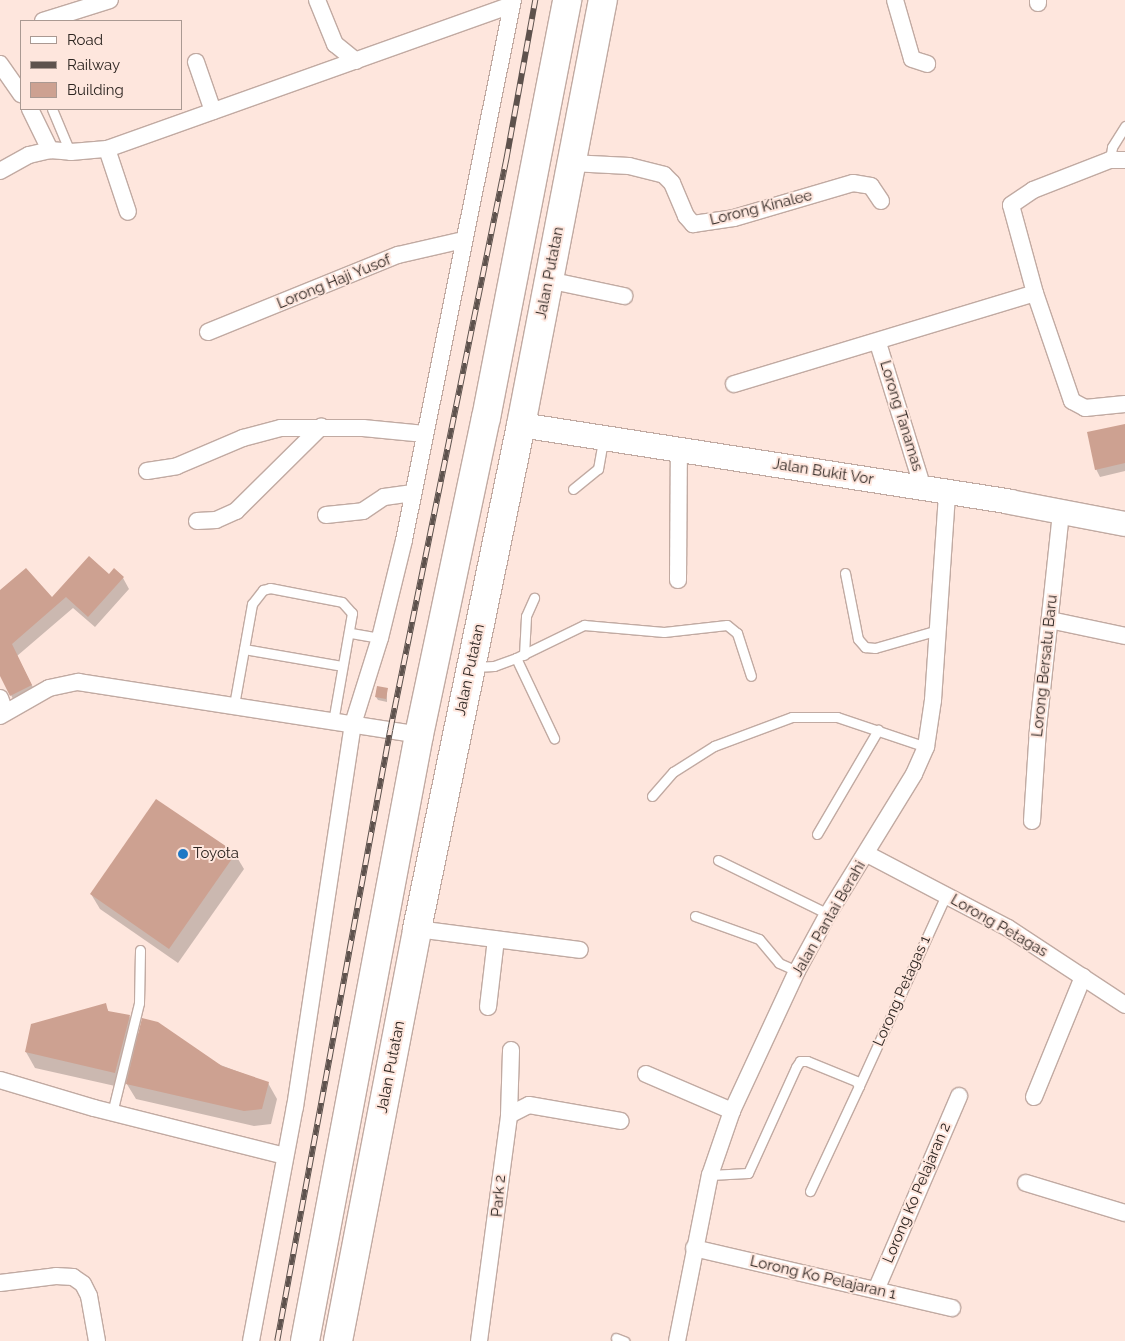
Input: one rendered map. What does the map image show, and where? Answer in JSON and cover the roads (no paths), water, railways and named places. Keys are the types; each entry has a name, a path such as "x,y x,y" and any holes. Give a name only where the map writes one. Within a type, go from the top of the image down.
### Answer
{"highway":[{"path":"305,1341 419,736 489,404 567,0"},
{"name":"Jalan Putatan","path":"338,1341 417,929 522,417 603,0"},
{"path":"489,404 522,417"},
{"path":"405,811 440,816"}],"street":[{"path":"46,20 110,0"},
{"path":"317,0 335,44 356,61"},
{"path":"895,0 912,59 927,64"},
{"path":"0,171 29,155 50,150 71,152 107,149 356,61 512,2"},
{"path":"251,1341 285,1156 353,724 380,638 413,493 512,2"},
{"path":"196,62 213,111"},
{"path":"0,64 20,93"},
{"path":"30,110 50,150"},
{"path":"107,149 128,212"},
{"path":"1118,160 1033,190 1011,205 1035,293 1072,401 1085,408 1125,404"},
{"name":"Lorong Kinalee","path":"571,163 629,166 664,175 672,183 686,216 693,224 734,218 853,183 871,186 881,201"},
{"name":"Lorong Haji Yusof","path":"208,332 398,255 463,240"},
{"path":"548,280 624,296"},
{"path":"734,384 878,343 1035,293"},
{"name":"Lorong Tanamas","path":"878,343 924,488"},
{"name":"Jalan Bukit Vor","path":"522,417 604,439 924,488 1061,511 1125,524"},
{"path":"147,471 177,466 266,430 321,427 424,434"},
{"path":"197,521 216,520 236,512 321,427"},
{"path":"678,580 680,450"},
{"path":"326,515 362,511 384,497 413,493"},
{"name":"Jalan Pantai Berahi","path":"677,1341 710,1175 732,1111 797,971 828,914 867,854 914,774 926,747 938,630 948,493"},
{"name":"Lorong Bersatu Baru","path":"1032,821 1061,511"},
{"path":"1050,620 1125,636"},
{"path":"2,709 50,688 78,682 234,705 419,736"},
{"name":"Lorong Petagas","path":"867,854 1008,928 1125,1005"},
{"path":"417,929 580,950"},
{"path":"488,1008 496,939"},
{"path":"1034,1097 1084,977"},
{"name":"Park 2","path":"479,1341 510,1115 511,1050"},
{"path":"646,1074 732,1111"},
{"path":"0,1080 112,1112 285,1156"},
{"name":"Lorong Ko Pelajaran 2","path":"876,1290 959,1096"},
{"path":"510,1115 529,1105 621,1121"},
{"path":"1026,1183 1125,1213"},
{"name":"Lorong Ko Pelajaran 1","path":"694,1248 952,1308"},
{"path":"0,1283 56,1276 73,1277 82,1284 89,1296 97,1341"}],"lane":[{"path":"52,110 71,152"},
{"path":"1118,160 1112,147 1125,126"},
{"path":"573,489 598,469 604,439"},
{"path":"845,573 858,639 865,647 875,648 938,630"},
{"path":"234,705 252,604 263,590 270,588 342,602 352,613 351,633 342,666 333,722"},
{"path":"534,598 526,616 520,656 554,738"},
{"path":"470,668 494,666 584,626 664,632 726,625 737,633 751,676"},
{"path":"351,633 380,638"},
{"path":"244,649 342,666"},
{"path":"652,796 686,762 738,735 776,721 807,715 824,716 878,730 926,747"},
{"path":"817,834 878,730"},
{"path":"718,860 828,914"},
{"name":"Lorong Petagas 1","path":"810,1191 946,895"},
{"path":"695,916 759,939 779,963 797,971"},
{"path":"112,1112 139,1003 140,950"},
{"path":"710,1175 748,1173 800,1061 856,1081 859,1086"}],"railway":[{"path":"277,1341 390,730 506,160 535,0"}],"place":[{"name":"Toyota","path":"183,854"}]}
